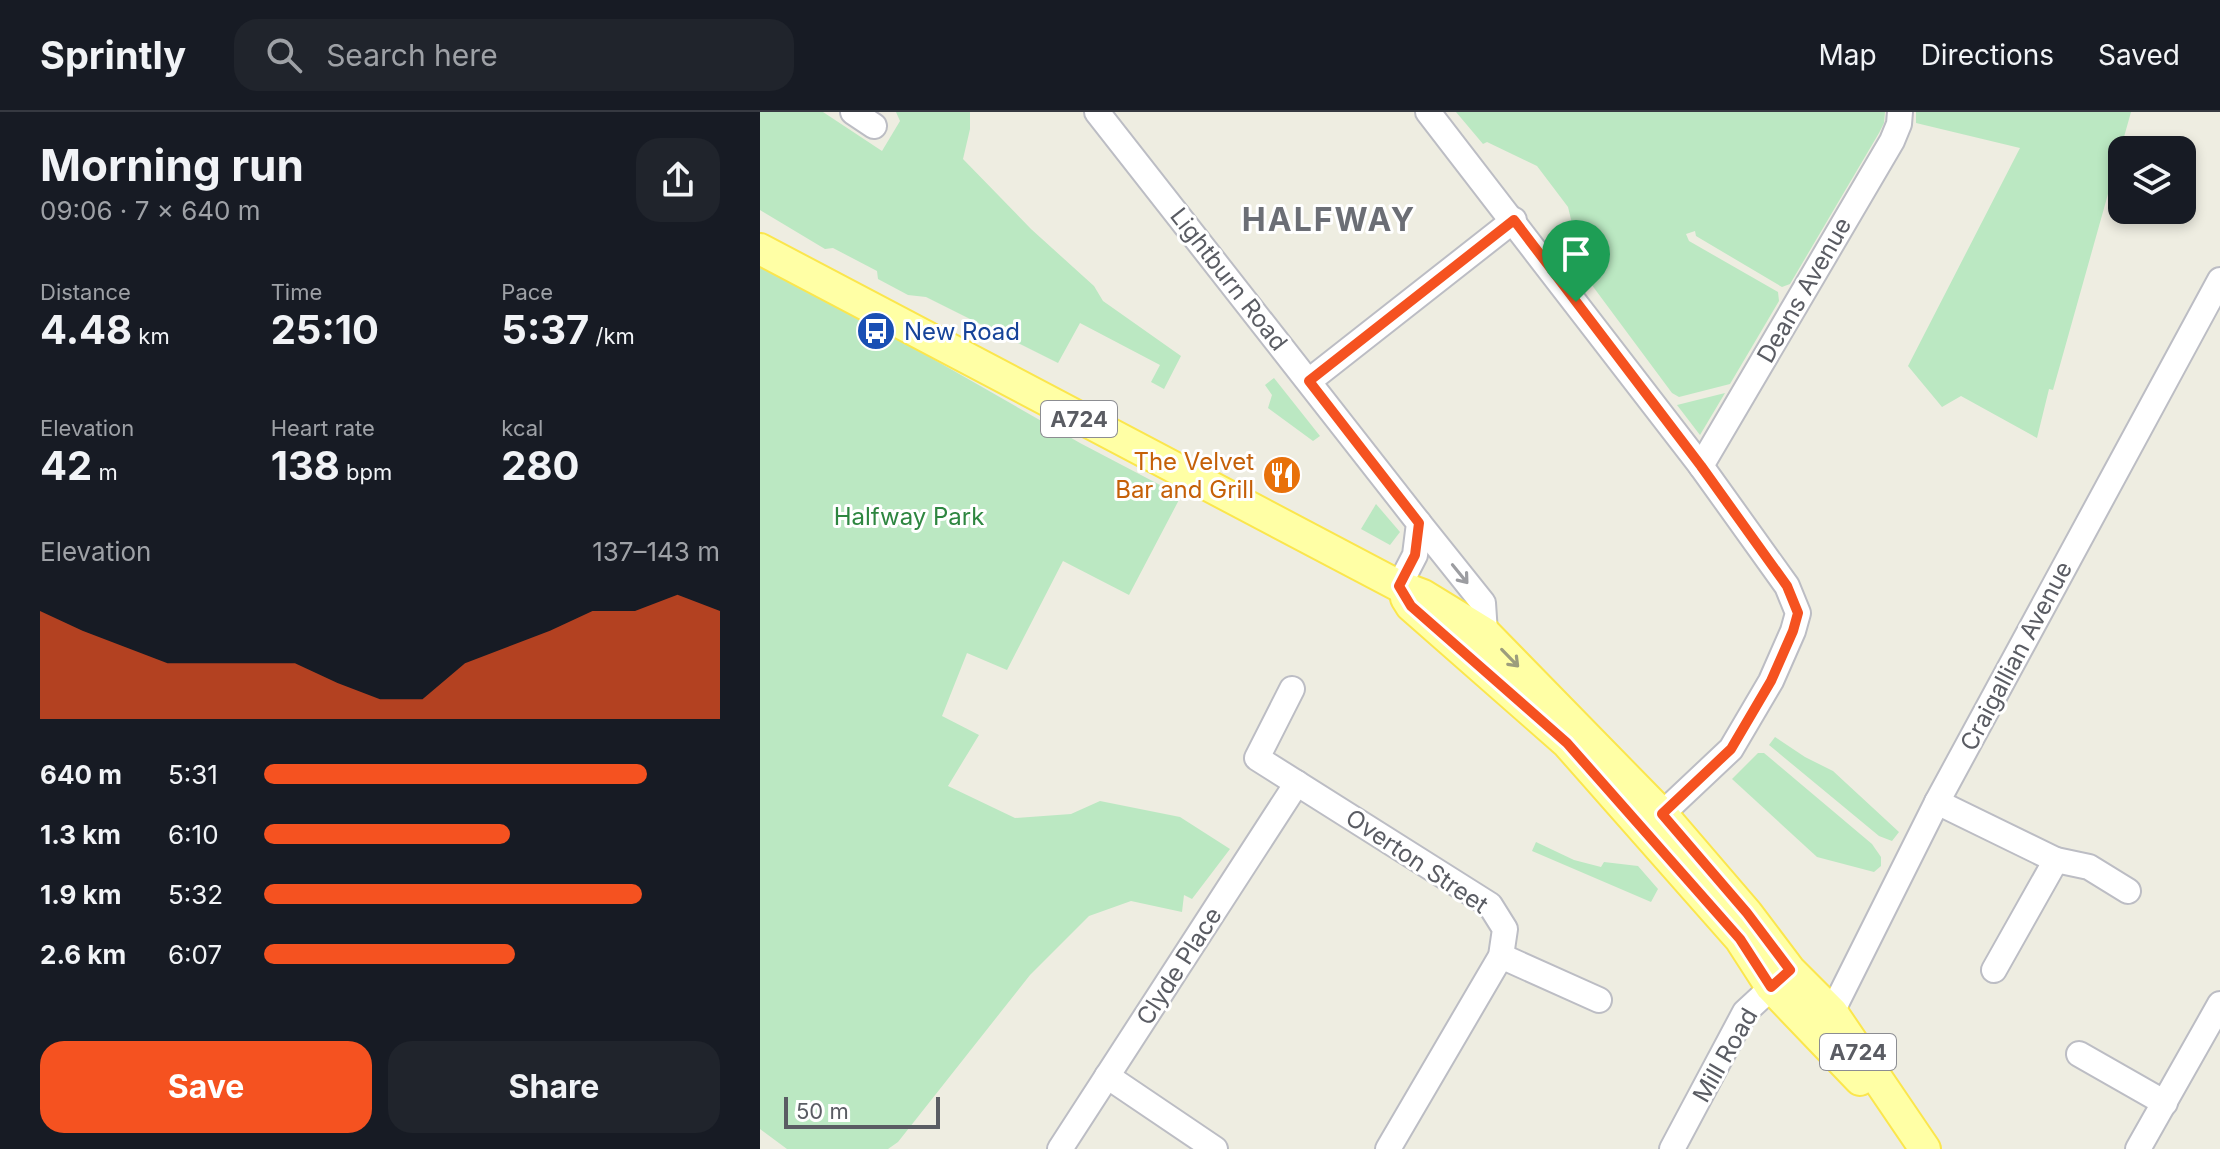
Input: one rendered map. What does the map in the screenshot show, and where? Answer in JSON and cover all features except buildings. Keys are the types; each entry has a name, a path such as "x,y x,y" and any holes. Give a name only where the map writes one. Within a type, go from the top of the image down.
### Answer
{"main road":[{"name":"A724","path":"760,249 1399,586 1423,595 1485,633 1662,814 1747,913 1781,979"},
{"name":"A724","path":"1399,586 1411,606 1567,743 1740,939 1822,1021 1921,1144"}],"street":[{"path":"853,112 874,126"},
{"name":"Lightburn Road","path":"1097,112 1483,603 1485,633"},
{"path":"1428,112 1701,466 1787,586 1798,613 1771,681 1731,749 1662,814"},
{"name":"Deans Avenue","path":"1701,466 1892,141 1900,112"},
{"path":"1309,381 1514,220"},
{"name":"Craigallian Avenue","path":"1822,1021 2220,280"},
{"path":"1399,586 1415,555 1419,523"},
{"name":"Overton Street","path":"1292,689 1257,758 1490,905 1505,929 1501,956"},
{"name":"Clyde Place","path":"1060,1149 1297,783"},
{"path":"1937,802 2056,860 2089,867 2128,891"},
{"path":"1994,970 2056,860"},
{"path":"1388,1149 1501,956 1599,1000"},
{"name":"Mill Road","path":"1672,1149 1745,1012 1781,979"},
{"path":"2138,1149 2220,1004"},
{"path":"2079,1054 2165,1103"},
{"path":"1107,1076 1215,1149"}],"green space":[{"path":"760,112 823,112 882,151 900,121 896,112 970,112 970,129 963,159 1031,229 1094,286 1103,301 1181,356 1164,389 1151,382 1160,365 1080,323 1058,363 926,297 908,295 878,279 877,271 833,248 825,249 760,210"},
{"path":"1456,112 1885,112 1879,133 1790,284 1782,287 1696,236 1695,231 1686,234 1689,241 1778,292 1779,301 1730,384 1679,397 1672,393 1577,265 1581,261 1568,207 1537,166 1487,142 1483,144"},
{"path":"1916,112 2131,112 2124,136 2108,136 2108,194 2037,438 1961,396 1942,407 1908,366 2020,148 1916,123"},
{"name":"Halfway Park","path":"760,260 1080,443 1181,496 1129,595 1063,561 1007,670 967,653 942,716 979,735 948,786 1015,818 1071,814 1100,801 1180,817 1230,849 1192,899 1184,895 1182,912 1131,901 1089,916 1030,975 898,1142 888,1149 787,1149 760,1129"},
{"path":"1274,378 1320,436 1313,441 1268,408 1272,395 1265,385"},
{"path":"1725,393 1700,435 1677,405"},
{"path":"1376,504 1400,532 1390,545 1361,529"},
{"path":"1775,737 1833,771 1899,832 1892,841 1879,836 1769,745"},
{"path":"1758,753 1764,753 1872,844 1881,857 1881,866 1874,872 1817,857 1732,779"},
{"path":"1536,842 1574,860 1601,867 1604,862 1638,866 1658,889 1651,902 1532,851"}],"place":[{"name":"New Road","path":"876,331"},
{"name":"The Velvet Bar and Grill","path":"1282,475"}],"district":[{"name":"HALFWAY","path":"1329,219"}],"route":[{"path":"1514,220 1576,302 1701,466 1787,586 1798,613 1771,681 1731,749 1662,814 1747,913 1790,970 1771,987 1740,939 1567,743 1411,606 1399,586 1415,555 1419,523 1309,381 1514,220"}]}
